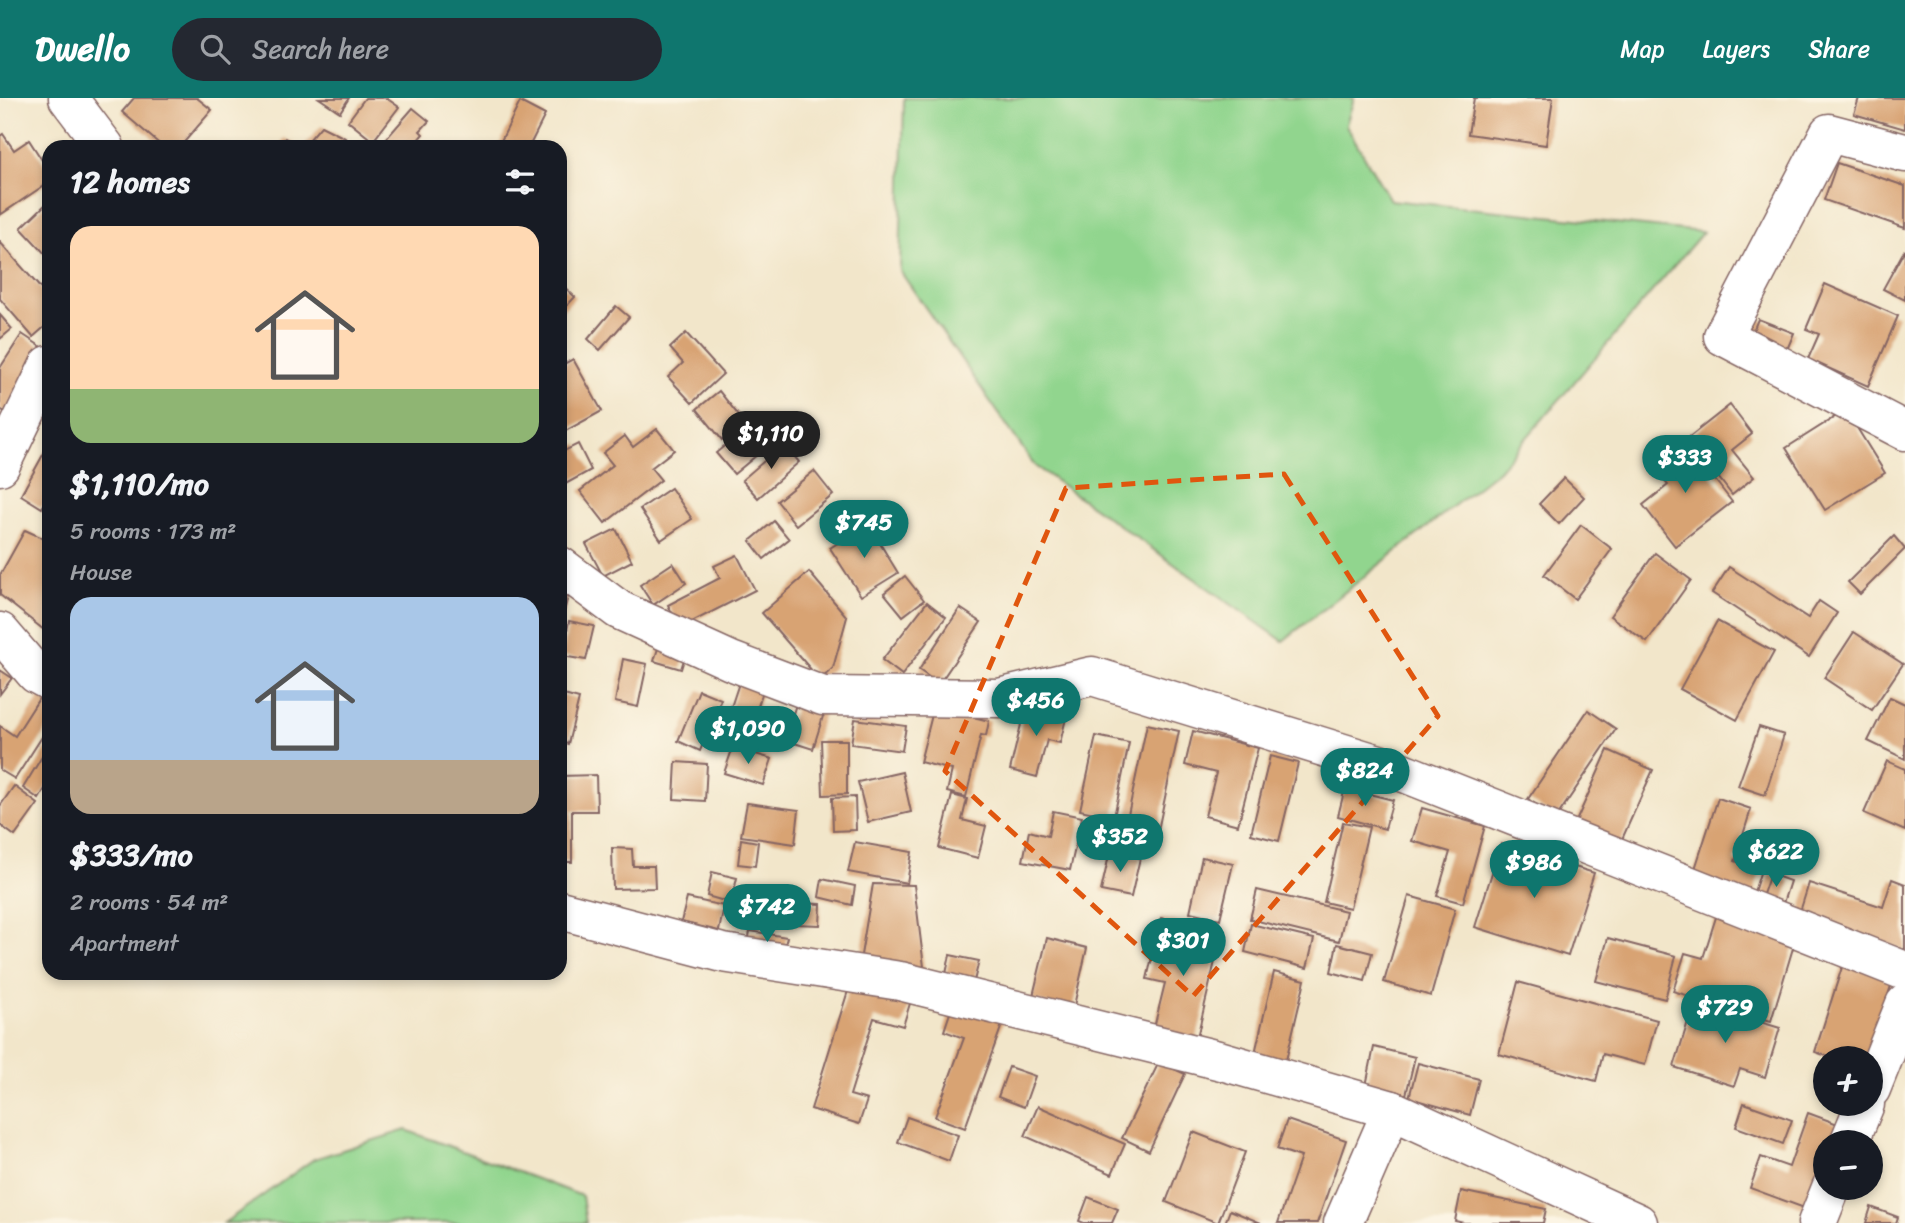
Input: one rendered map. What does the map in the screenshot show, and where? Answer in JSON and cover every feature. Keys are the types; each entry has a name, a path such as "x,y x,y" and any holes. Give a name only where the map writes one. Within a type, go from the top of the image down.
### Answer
{"street":[{"path":"68,98 100,140"},
{"path":"1905,153 1829,133 1723,335 1905,431"},
{"path":"0,466 42,379"},
{"path":"567,571 619,610 731,661 823,696 999,698 1092,676 1392,768 1905,971"},
{"path":"0,632 36,674 42,677"},
{"path":"567,913 723,953 900,981 1222,1061 1392,1110 1638,1223"},
{"path":"1883,1059 1905,1004"},
{"path":"1343,1223 1392,1110"},
{"path":"1817,1223 1826,1200"}],"highlighted area":[{"path":"1284,474 1438,716 1193,996 945,771 1066,488"}],"green space":[{"path":"904,98 1354,98 1346,125 1390,200 1703,232 1499,470 1283,641 1035,466 900,271"},
{"path":"406,1130 582,1196 586,1223 224,1223 314,1159"}],"building":[{"path":"134,98 197,98 212,110 186,140 155,140 122,112"},
{"path":"319,98 349,98 340,112"},
{"path":"365,98 386,98 399,107 374,140 348,121"},
{"path":"1474,98 1553,98 1546,145 1468,134"},
{"path":"1859,98 1905,98 1905,129 1854,114"},
{"path":"520,102 545,115 532,140 501,140"},
{"path":"413,108 429,121 420,131 423,134 418,140 386,139"},
{"path":"321,126 345,138 344,140 309,140"},
{"path":"3,134 14,150 29,140 42,160 42,187 0,215 0,136"},
{"path":"1837,163 1905,186 1905,228 1824,200"},
{"path":"42,208 42,250 21,228"},
{"path":"0,242 42,290 42,329 33,337 0,299"},
{"path":"1905,249 1905,300 1883,289"},
{"path":"1825,284 1898,316 1868,386 1808,359 1819,334 1806,329"},
{"path":"567,290 575,297 567,306"},
{"path":"616,306 629,317 600,350 588,339"},
{"path":"0,315 12,329 0,339"},
{"path":"1758,319 1794,333 1786,352 1750,338"},
{"path":"686,333 723,374 692,403 668,377 683,363 670,348"},
{"path":"22,334 42,347 42,356 5,412 0,409 0,368"},
{"path":"573,359 602,411 567,430 567,362"},
{"path":"719,391 744,422 722,440 697,409"},
{"path":"1730,405 1752,434 1732,450 1754,477 1732,495 1688,438"},
{"path":"1846,410 1885,473 1825,510 1786,448"},
{"path":"762,425 775,440 734,474 716,453 737,435 744,442"},
{"path":"657,429 674,450 651,468 661,480 605,523 580,491 613,465 603,453 625,436 633,447"},
{"path":"1685,441 1732,502 1675,546 1643,505 1668,485 1653,467"},
{"path":"578,444 591,470 567,483 567,450"},
{"path":"784,444 799,462 758,498 742,480"},
{"path":"42,457 42,508 21,495"},
{"path":"814,471 833,495 796,525 777,501"},
{"path":"1564,478 1584,497 1559,524 1539,504"},
{"path":"671,488 692,519 661,540 640,509"},
{"path":"774,521 789,539 764,559 750,541"},
{"path":"868,524 898,573 861,596 830,548"},
{"path":"1581,525 1612,549 1575,599 1544,575"},
{"path":"616,529 632,561 603,576 586,544"},
{"path":"25,530 42,538 42,628 0,595 0,575"},
{"path":"1894,536 1905,549 1860,594 1848,582"},
{"path":"1655,553 1691,580 1647,642 1610,616"},
{"path":"737,555 755,590 680,628 668,605 720,578 714,566"},
{"path":"673,563 686,583 653,605 640,585"},
{"path":"1729,567 1808,618 1819,601 1837,613 1809,657 1712,593"},
{"path":"809,572 847,617 833,668 820,680 762,613"},
{"path":"905,576 924,600 903,616 884,593"},
{"path":"567,584 571,585 567,600"},
{"path":"927,602 946,617 902,675 882,660"},
{"path":"960,608 981,622 939,684 919,670"},
{"path":"569,621 594,626 586,660 567,657"},
{"path":"1717,621 1774,652 1737,720 1680,689"},
{"path":"1854,632 1903,664 1872,710 1824,678"},
{"path":"660,642 687,650 681,669 654,661"},
{"path":"623,659 647,664 638,707 615,702"},
{"path":"0,670 12,678 0,694"},
{"path":"739,683 763,691 747,739 723,731"},
{"path":"699,690 721,699 700,751 678,741"},
{"path":"567,696 579,699 567,744"},
{"path":"40,697 42,698 42,737 15,779 0,770 0,726 15,736"},
{"path":"1890,697 1905,704 1905,759 1868,741"},
{"path":"796,704 824,713 813,749 785,740"},
{"path":"1026,704 1067,714 1060,743 1047,740 1037,777 1010,770"},
{"path":"934,707 989,721 986,736 981,735 966,797 947,792 952,770 920,762"},
{"path":"1588,710 1616,729 1556,818 1528,799"},
{"path":"855,719 906,726 902,751 851,744"},
{"path":"1147,724 1179,731 1156,840 1124,834"},
{"path":"1759,727 1784,735 1765,795 1738,786"},
{"path":"1193,731 1258,748 1238,825 1205,816 1216,773 1185,765"},
{"path":"1096,736 1129,743 1114,817 1080,810"},
{"path":"821,740 847,740 847,794 823,795"},
{"path":"733,747 772,759 763,785 724,773"},
{"path":"1608,750 1653,770 1619,846 1574,826"},
{"path":"1270,756 1298,763 1279,841 1251,834"},
{"path":"42,757 42,794 39,799 23,788"},
{"path":"1887,761 1905,769 1905,831 1864,813"},
{"path":"676,762 707,764 705,801 674,799"},
{"path":"902,772 911,812 868,822 858,782"},
{"path":"596,775 597,811 572,811 572,862 567,862 567,776"},
{"path":"14,786 38,804 15,836 0,825 0,806"},
{"path":"1345,788 1393,800 1385,829 1338,816"},
{"path":"952,795 967,799 962,820 986,826 978,858 939,848"},
{"path":"855,797 856,830 833,831 832,798"},
{"path":"1718,798 1751,809 1735,861 1761,870 1753,895 1693,875"},
{"path":"747,803 799,810 795,844 741,836"},
{"path":"1422,808 1485,826 1463,903 1437,896 1450,852 1412,841"},
{"path":"1053,811 1082,817 1070,870 1023,861 1029,831 1048,836"},
{"path":"1343,822 1369,827 1350,908 1324,902"},
{"path":"741,839 758,842 755,866 738,864"},
{"path":"855,842 912,852 907,883 848,872"},
{"path":"1501,844 1594,873 1568,956 1475,927"},
{"path":"612,848 632,849 633,866 654,866 655,888 613,889"},
{"path":"1110,851 1140,858 1131,897 1101,891"},
{"path":"1202,857 1233,864 1220,919 1190,912"},
{"path":"712,872 737,878 731,903 707,896"},
{"path":"1770,874 1790,881 1783,903 1762,897"},
{"path":"822,879 855,886 852,905 819,897"},
{"path":"1892,879 1905,884 1905,950 1799,915 1809,883 1883,907"},
{"path":"873,884 914,885 925,975 860,961"},
{"path":"1257,890 1346,911 1339,941 1250,919"},
{"path":"1409,896 1455,909 1431,996 1384,982"},
{"path":"687,898 724,906 719,931 681,922"},
{"path":"795,903 821,904 820,925 794,924"},
{"path":"1717,914 1796,938 1771,1021 1673,991 1685,953 1703,958"},
{"path":"1161,918 1222,932 1195,1046 1152,1036 1165,983 1147,979"},
{"path":"1251,924 1314,939 1307,968 1245,952"},
{"path":"750,931 787,937 782,957 747,950"},
{"path":"1047,938 1087,948 1073,1010 1032,1000"},
{"path":"1608,938 1676,956 1665,999 1596,981"},
{"path":"1337,944 1372,953 1365,981 1331,972"},
{"path":"950,955 979,961 972,989 944,983"},
{"path":"1844,961 1894,976 1872,1046 1817,1046"},
{"path":"1274,972 1305,980 1283,1073 1252,1066"},
{"path":"852,978 912,997 903,1026 874,1018 850,1095 867,1100 859,1124 811,1109"},
{"path":"1518,982 1657,1020 1645,1065 1603,1054 1596,1081 1499,1054"},
{"path":"1694,1002 1780,1028 1765,1077 1740,1069 1734,1086 1674,1067"},
{"path":"953,1004 1003,1022 965,1128 935,1117 964,1038 944,1031"},
{"path":"1374,1047 1415,1057 1406,1095 1366,1086"},
{"path":"1159,1062 1185,1074 1149,1151 1122,1138"},
{"path":"1418,1063 1479,1079 1470,1115 1409,1098"},
{"path":"1009,1067 1035,1076 1024,1107 998,1097"},
{"path":"1744,1103 1792,1120 1783,1144 1736,1127"},
{"path":"1038,1106 1125,1144 1112,1174 1025,1136"},
{"path":"1808,1113 1838,1124 1836,1130 1813,1130 1813,1192 1807,1209 1750,1188 1761,1157 1789,1167"},
{"path":"907,1117 958,1135 949,1161 898,1142"},
{"path":"1287,1120 1346,1140 1317,1223 1278,1223 1301,1157 1277,1149"},
{"path":"1193,1132 1245,1152 1218,1223 1166,1202"},
{"path":"1461,1191 1546,1209 1543,1223 1455,1221"},
{"path":"1088,1197 1118,1209 1112,1223 1079,1221"},
{"path":"1871,1207 1898,1217 1896,1223 1866,1223"},
{"path":"1230,1210 1261,1223 1225,1223"}]}
